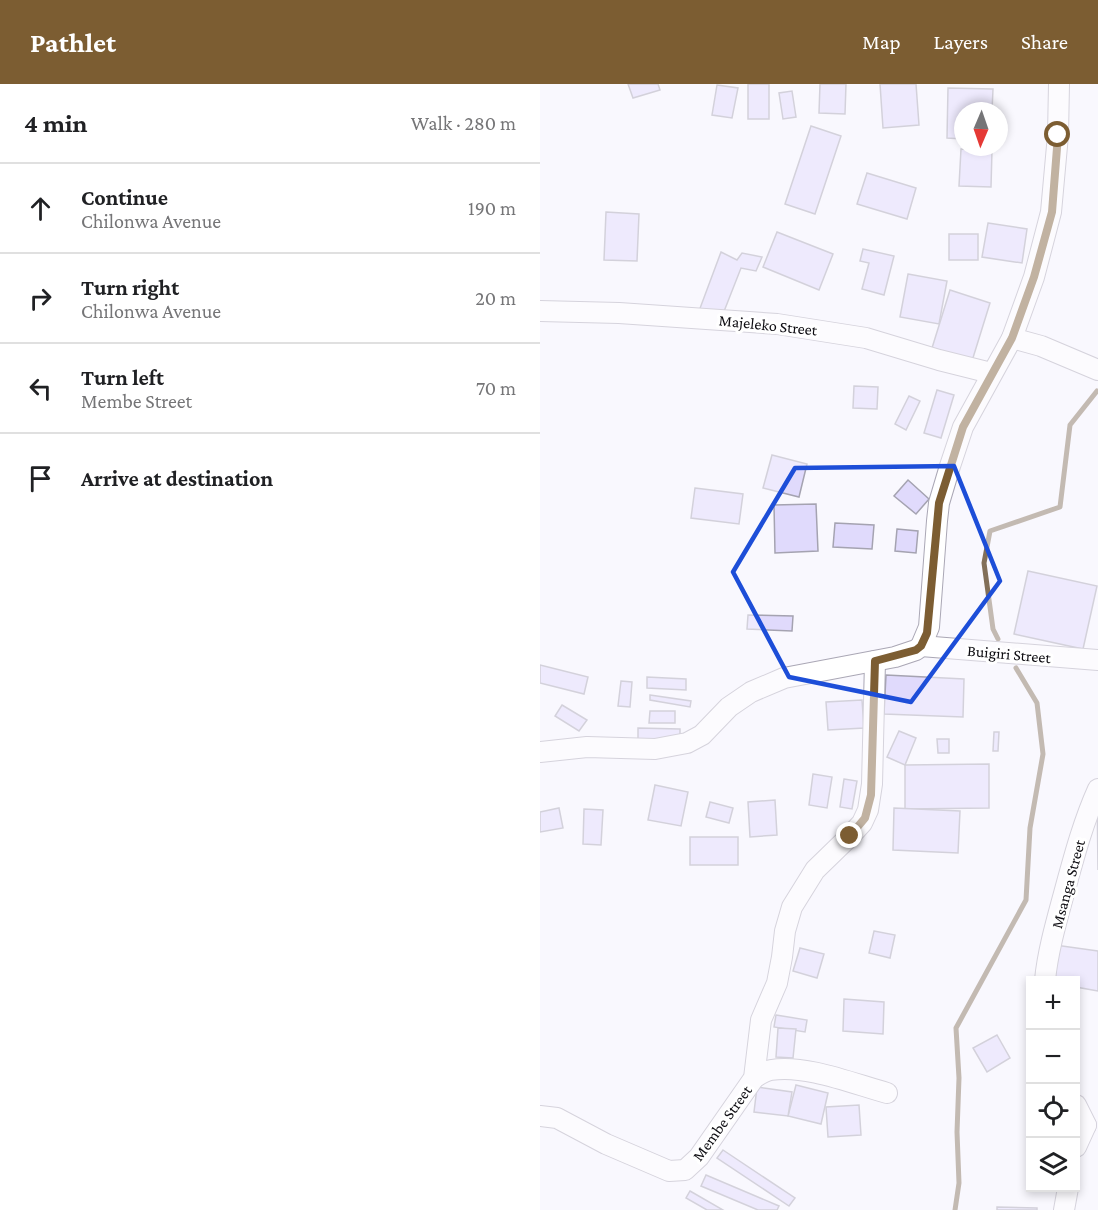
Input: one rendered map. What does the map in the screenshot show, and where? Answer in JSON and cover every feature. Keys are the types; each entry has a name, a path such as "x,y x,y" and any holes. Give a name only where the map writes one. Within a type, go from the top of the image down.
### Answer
{"street":[{"path":"540,752 587,747 655,749 687,743 702,735 729,707 751,692 784,678 875,661 906,653 921,646 929,627 939,503 963,427 1012,338 1034,277 1052,212 1059,84"},
{"name":"Majeleko Street","path":"540,311 619,313 777,324 866,338 992,373"},
{"path":"1012,338 1041,345 1098,370"},
{"name":"Buigiri Street","path":"921,646 1098,660"},
{"name":"Membe Street","path":"540,1116 557,1118 657,1167 677,1172 684,1170 699,1157 754,1078 761,1020 777,983 785,931 792,907 815,870 865,818 870,804 875,661"},
{"name":"Msanga Street","path":"1046,976 1070,872 1087,814 1098,789"},
{"path":"754,1078 773,1070 789,1069 887,1093"},
{"path":"1079,1138 1092,1124 1080,1110"},
{"path":"1064,1210 1067,1192"}],"highlighted area":[{"path":"954,466 1000,581 911,702 789,677 733,572 795,468"}],"building":[{"path":"628,84 658,84 660,90 633,98"},
{"path":"748,84 769,84 769,119 748,119"},
{"path":"820,84 846,84 845,114 819,113"},
{"path":"880,84 916,84 919,125 883,128"},
{"path":"717,85 738,88 732,118 712,115"},
{"path":"948,88 993,89 992,102 954,102 954,138 947,138"},
{"path":"792,91 796,117 783,119 779,93"},
{"path":"811,126 841,136 815,214 785,204"},
{"path":"961,156 992,156 991,187 959,186"},
{"path":"867,173 916,188 907,219 857,204"},
{"path":"606,212 639,214 637,261 604,260"},
{"path":"988,223 1027,229 1022,263 982,257"},
{"path":"777,232 833,254 819,290 763,267"},
{"path":"949,234 978,234 978,260 949,260"},
{"path":"863,249 894,256 884,295 862,289 869,263 860,261"},
{"path":"721,252 737,260 742,253 762,257 756,271 741,268 723,314 699,311"},
{"path":"908,274 947,281 939,324 900,317"},
{"path":"950,290 990,303 972,361 932,348"},
{"path":"854,386 878,387 877,409 853,408"},
{"path":"937,390 954,395 941,438 924,433"},
{"path":"909,396 920,401 906,430 895,424"},
{"path":"772,455 807,464 799,497 763,488"},
{"path":"908,480 929,499 916,514 894,496"},
{"path":"695,488 743,494 739,524 691,518"},
{"path":"816,504 818,551 775,553 774,505"},
{"path":"835,523 874,525 872,549 833,547"},
{"path":"897,529 918,531 916,553 895,551"},
{"path":"1028,571 1097,586 1083,649 1014,634"},
{"path":"748,615 793,616 792,631 747,629"},
{"path":"540,665 588,677 584,694 540,683"},
{"path":"886,675 964,679 963,717 884,714"},
{"path":"647,677 686,679 686,690 647,688"},
{"path":"621,681 632,682 630,707 618,706"},
{"path":"650,695 691,701 690,707 650,700"},
{"path":"862,700 864,728 828,730 826,702"},
{"path":"562,705 587,720 579,731 555,716"},
{"path":"650,711 675,711 675,723 649,723"},
{"path":"638,728 680,729 680,740 638,739"},
{"path":"899,731 916,738 905,765 887,757"},
{"path":"994,732 999,732 998,751 993,751"},
{"path":"937,739 949,739 949,753 938,753"},
{"path":"989,764 989,808 905,809 905,765"},
{"path":"813,774 832,777 827,808 809,805"},
{"path":"844,779 857,781 852,809 840,807"},
{"path":"655,785 688,792 681,826 648,820"},
{"path":"1097,789 1098,789 1098,870"},
{"path":"775,800 777,835 750,837 748,802"},
{"path":"710,802 733,808 729,823 706,817"},
{"path":"559,808 563,828 540,832 540,812"},
{"path":"894,808 960,811 958,853 893,850"},
{"path":"584,809 603,810 601,845 583,844"},
{"path":"690,837 738,837 738,865 690,865"},
{"path":"874,931 895,935 890,958 869,953"},
{"path":"1055,945 1098,951 1098,991 1080,988 1080,976 1050,976"},
{"path":"800,948 824,954 817,978 793,971"},
{"path":"844,999 884,1002 883,1034 843,1031"},
{"path":"776,1015 807,1020 805,1032 774,1027"},
{"path":"778,1028 796,1029 793,1058 776,1057"},
{"path":"997,1035 1010,1058 987,1072 973,1048"},
{"path":"796,1085 828,1093 821,1124 788,1116"},
{"path":"757,1087 792,1092 788,1116 754,1112"},
{"path":"859,1105 861,1135 828,1137 826,1107"},
{"path":"723,1150 795,1198 789,1206 717,1158"},
{"path":"706,1175 779,1206 777,1210 758,1210 701,1186"},
{"path":"690,1191 723,1210 707,1210 686,1198"},
{"path":"997,1207 1037,1208 1037,1210 997,1210"}],"waterway":[{"path":"998,639 993,629 984,563 990,531 1060,507 1070,425 1097,391"},
{"path":"955,1210 959,1183 957,1132 959,1078 956,1028 1026,900 1030,828 1043,754 1037,703 1016,668"}],"route":[{"path":"850,836 865,818 870,804 875,661 916,650 921,646 927,633 939,503 963,427 1012,338 1034,277 1052,212 1058,135"}]}
